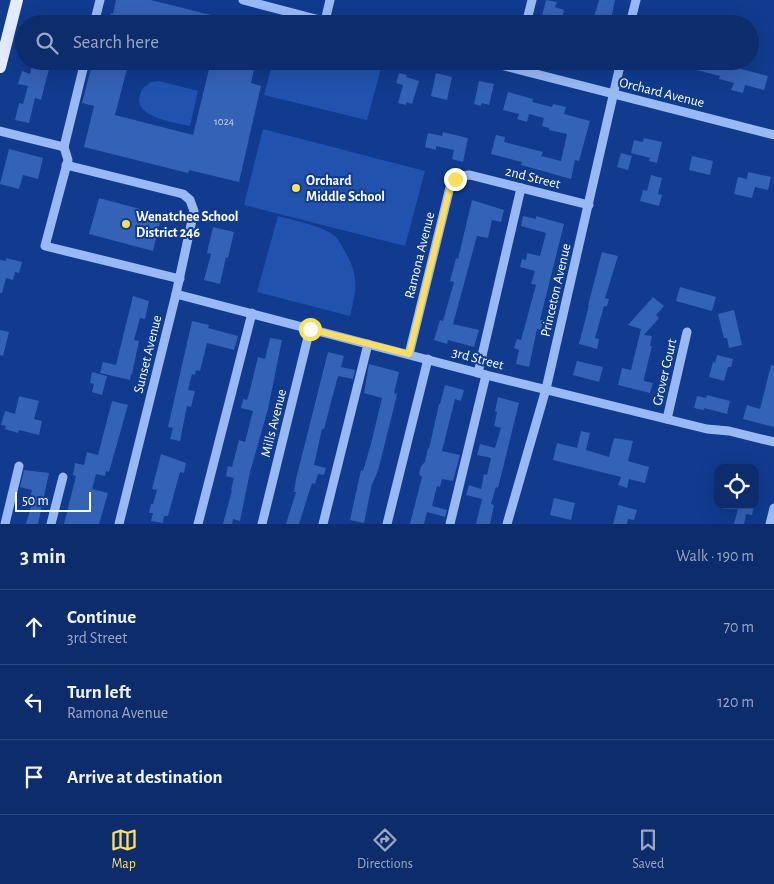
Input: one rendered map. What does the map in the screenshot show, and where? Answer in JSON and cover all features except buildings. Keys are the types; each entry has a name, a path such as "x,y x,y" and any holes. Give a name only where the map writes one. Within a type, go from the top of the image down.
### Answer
{"main road":[{"path":"0,67 17,0"}],"street":[{"path":"96,15 100,0"},
{"path":"243,0 302,15"},
{"path":"326,15 330,0"},
{"path":"528,15 532,0"},
{"path":"632,15 636,0"},
{"path":"83,70 64,147 68,160 45,246 180,279"},
{"name":"Orchard Avenue","path":"533,70 614,94 774,135"},
{"name":"Princeton Avenue","path":"508,524 546,389 619,70"},
{"path":"0,131 64,147"},
{"name":"Sunset Avenue","path":"66,165 183,194 190,200 194,211 180,279 119,524"},
{"name":"2nd Street","path":"470,175 589,205"},
{"name":"Ramona Avenue","path":"409,354 450,187 452,182 459,177 470,175"},
{"path":"450,524 521,188"},
{"name":"3rd Street","path":"176,294 482,374 707,429 729,431 774,442"},
{"path":"198,524 252,313"},
{"name":"Mills Avenue","path":"262,524 310,329"},
{"name":"Grover Court","path":"667,419 688,332"},
{"path":"323,524 368,344"},
{"path":"386,524 428,359"},
{"path":"5,524 19,466"},
{"path":"51,524 63,476"},
{"path":"770,524 774,508"}],"shaded area":[{"path":"271,70 381,70 367,120 264,95"},
{"path":"159,81 198,91 190,126 160,119 145,111 141,106 139,99 142,89 151,82"},
{"path":"263,129 425,171 405,246 244,205"},
{"path":"278,216 316,226 336,237 349,259 354,274 355,290 350,316 257,292"}],"place":[{"name":"Orchard Middle School","path":"296,188"},
{"name":"Wenatchee School District 246","path":"126,224"}],"route":[{"path":"310,329 409,354 450,187 455,179"}]}
